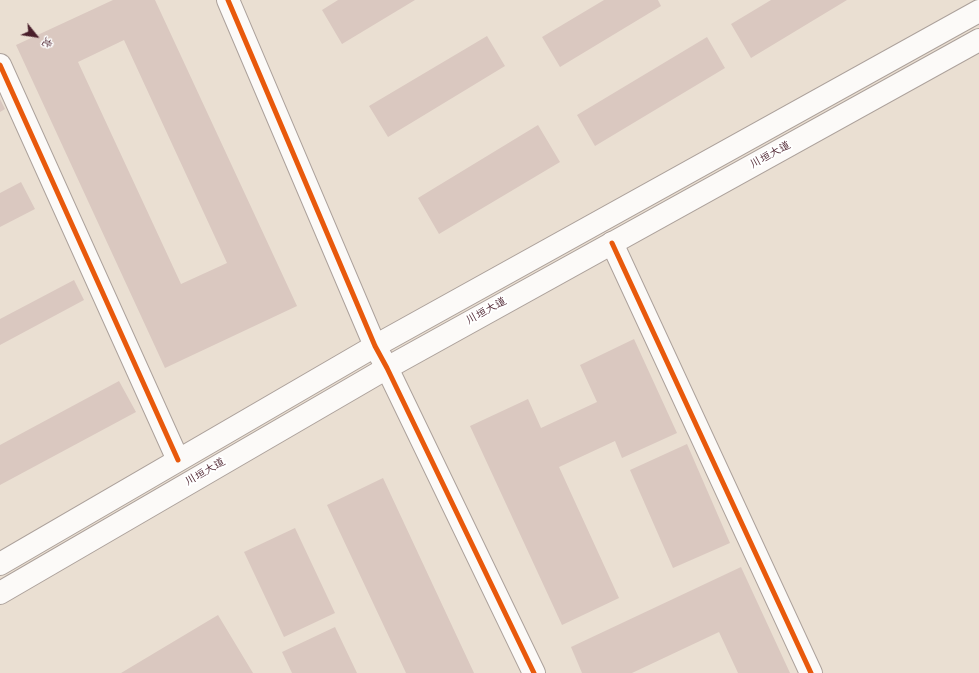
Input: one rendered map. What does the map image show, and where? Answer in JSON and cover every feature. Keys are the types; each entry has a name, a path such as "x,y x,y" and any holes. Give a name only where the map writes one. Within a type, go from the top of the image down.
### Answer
{"main road":[{"path":"228,0 375,346 534,673"},
{"path":"0,564 375,346 979,11"},
{"name":"川垣大道","path":"0,593 387,368 979,40"},
{"path":"0,65 178,460"},
{"path":"612,243 811,673"}],"building":[{"path":"113,0 155,0 297,306 165,368 16,45","holes":["124,40 227,263 181,284 78,62"]},
{"path":"338,0 415,0 342,44 322,10"},
{"path":"604,0 658,0 661,6 560,67 542,37"},
{"path":"771,0 847,0 751,58 731,24"},
{"path":"487,36 505,66 388,137 369,106"},
{"path":"707,37 725,68 595,146 577,115"},
{"path":"0,99 5,109 0,112"},
{"path":"538,125 560,162 439,234 418,198"},
{"path":"21,182 35,209 0,227 0,193"},
{"path":"74,280 84,300 0,345 0,319"},
{"path":"634,339 677,433 622,458 615,441 559,467 619,598 562,625 470,426 528,399 541,428 597,402 580,365"},
{"path":"119,381 136,412 0,485 0,445"},
{"path":"687,444 730,543 673,568 630,470"},
{"path":"383,478 474,673 406,673 327,505"},
{"path":"295,528 335,613 284,637 244,552"},
{"path":"741,567 790,673 738,673 719,632 632,673 582,673 571,647"},
{"path":"218,615 253,673 121,673"},
{"path":"335,627 357,673 292,673 282,652"}],"cycle path":[{"path":"228,0 375,346 534,673"},
{"path":"0,65 178,460"},
{"path":"612,243 811,673"}]}
